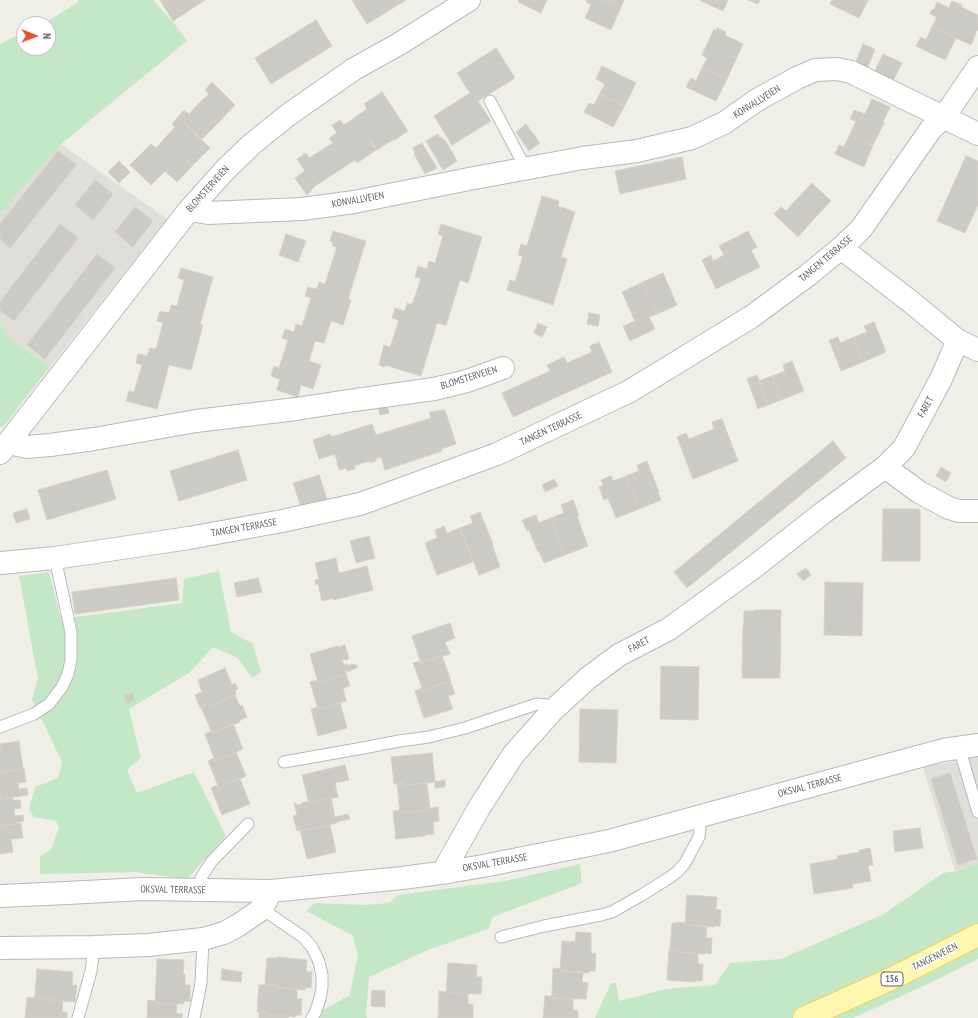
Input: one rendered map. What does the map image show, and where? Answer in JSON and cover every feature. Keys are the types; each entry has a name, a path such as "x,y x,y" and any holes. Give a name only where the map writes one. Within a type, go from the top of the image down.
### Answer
{"main road":[{"name":"TANGENVEIEN","path":"804,1018 893,978 978,935"}],"street":[{"name":"BLOMSTERVEIEN","path":"4,448 189,210 225,170 252,144 288,115 354,69 399,44 469,0"},
{"name":"TANGEN TERRASSE","path":"0,563 55,558 181,539 282,521 360,504 497,454 630,391 751,317 808,275 841,248 861,229 931,129 944,117 978,67"},
{"name":"KONVALLVEIEN","path":"189,210 208,213 302,209 354,202 583,158 637,151 692,138 724,123 757,100 815,70 837,69 851,72 978,134"},
{"path":"841,248 957,340 978,350"},
{"name":"FARET","path":"448,872 447,865 478,808 514,755 552,711 588,678 619,655 669,629 754,567 884,467 904,448 941,379 957,340"},
{"name":"BLOMSTERVEIEN","path":"4,448 50,445 94,439 196,421 296,409 434,389 466,381 503,368"},
{"path":"884,467 929,499 959,511 978,511"},
{"name":"OKSVAL TERRASSE","path":"0,896 67,894 142,889 199,890 267,900 448,872 609,841 943,750 969,746"},
{"path":"0,948 148,945 202,939 224,933 237,926 267,900"}],"lane":[{"path":"490,101 526,169"},
{"path":"0,727 34,714 49,704 62,687 68,674 71,660 71,632 55,558"},
{"path":"284,762 429,737 465,728 537,704 546,705 552,711"},
{"path":"969,746 978,812"},
{"path":"501,937 544,926 612,912 640,896 669,878 685,863 699,837 700,828 693,818"},
{"path":"199,890 201,878 212,861 248,824"},
{"path":"267,900 312,946 319,962 322,975 322,988 316,1011 312,1018"},
{"path":"194,1018 201,983 202,939"},
{"path":"78,1018 91,971 94,947"}],"shaded area":[{"path":"61,144 167,219 49,368 7,336 0,322 0,214"},
{"path":"978,757 978,863 955,871 923,767"}],"green space":[{"path":"78,0 153,0 173,22 187,41 61,144 0,214 0,44 16,36 16,56 56,56 56,16 78,2"},
{"path":"0,322 7,336 49,368 2,428 0,426"},
{"path":"219,571 231,632 253,644 261,672 252,678 238,658 213,647 189,673 129,709 141,758 127,770 137,793 194,772 226,836 187,879 135,872 40,874 40,856 51,850 59,827 56,821 34,817 29,809 35,787 58,778 62,762 32,699 38,679 19,576 49,572 61,619 182,603 184,579"},
{"path":"978,863 978,959 930,983 853,1018 595,1018 611,983 616,983 619,1001 666,989 715,985 730,963 781,959 884,914 943,873 956,871"},
{"path":"580,864 582,883 493,917 488,929 428,950 369,977 367,1018 318,1018 323,1010 350,995 358,954 352,935 306,911 315,903 365,905 389,903 398,895 505,881"}],"building":[{"path":"160,0 205,0 173,21"},
{"path":"352,0 406,0 367,24"},
{"path":"519,0 547,0 541,13 518,2"},
{"path":"587,0 606,0 621,7 611,30 585,18 591,5 586,2"},
{"path":"606,0 624,0 621,7"},
{"path":"701,0 728,0 723,11"},
{"path":"748,0 760,0 758,4"},
{"path":"832,0 868,0 859,18 830,4"},
{"path":"952,1 962,5 961,7 978,15 978,31 977,30 971,45 932,27 937,17 930,14 932,9 934,10 937,2 949,8"},
{"path":"316,20 332,46 271,84 255,58"},
{"path":"932,27 956,38 945,60 916,46 921,37 926,40"},
{"path":"717,28 726,32 725,35 743,44 727,79 702,68 707,58 702,55 714,29 716,31"},
{"path":"863,44 875,49 867,69 855,64"},
{"path":"496,48 515,78 478,101 491,121 452,145 434,116 470,93 457,73"},
{"path":"883,54 902,63 892,83 874,73"},
{"path":"602,66 636,83 625,105 599,95 605,84 596,79"},
{"path":"702,68 727,79 716,101 686,87 691,78 696,81"},
{"path":"212,82 235,105 218,123 198,104 209,94 205,90"},
{"path":"382,92 408,131 377,150 369,140 376,150 357,163 355,160 315,186 307,195 295,178 305,171 297,159 306,153 309,158 333,143 329,138 337,133 332,125 340,120 344,125 367,109 364,104"},
{"path":"599,95 625,105 613,127 584,112 589,103 594,105"},
{"path":"872,99 890,107 873,145 850,134 856,121 850,119 854,110 865,114"},
{"path":"198,104 218,123 202,139 178,117 184,110 189,114"},
{"path":"178,117 210,148 192,166 164,139 175,127 172,124"},
{"path":"526,124 540,143 529,151 516,132"},
{"path":"438,134 440,138 442,137 444,141 445,140 457,161 443,170 426,141"},
{"path":"850,134 873,145 864,167 835,154 839,145 844,147"},
{"path":"164,139 192,166 177,182 165,171 151,185 130,165 151,144 156,148"},
{"path":"422,143 437,168 425,174 414,154 413,148"},
{"path":"58,151 76,165 10,248 0,239 0,224"},
{"path":"966,156 978,161 978,205 965,233 937,221"},
{"path":"682,157 686,179 620,194 615,171"},
{"path":"119,161 130,172 119,183 108,172"},
{"path":"95,180 113,194 93,220 75,205"},
{"path":"812,183 831,201 814,219 795,201"},
{"path":"542,196 559,201 558,206 575,212 561,257 567,259 553,305 507,290 510,280 515,282 523,256 518,255 521,244 527,246"},
{"path":"795,201 814,219 798,237 774,214 781,207 786,211"},
{"path":"135,207 153,221 133,247 115,232"},
{"path":"60,224 78,238 14,321 0,310 0,302"},
{"path":"441,224 482,237 468,283 460,280 446,325 437,323 421,376 385,365 384,367 379,365 384,345 390,347 399,320 392,318 395,308 405,311 407,303 412,305 421,278 415,277 418,266 427,269 429,261 435,263 443,236 438,234"},
{"path":"333,231 366,241 348,299 351,300 343,325 331,321 324,343 315,341 309,361 321,365 313,389 301,385 298,397 277,390 280,379 271,376 274,366 279,368 288,340 282,338 285,329 294,332 296,324 302,326 311,298 305,296 308,287 317,289 319,282 325,284 337,247 332,246 333,242 330,241"},
{"path":"748,231 757,247 751,250 760,267 716,289 702,260 711,255 713,261 724,255 719,246"},
{"path":"286,234 306,241 298,262 279,255"},
{"path":"97,254 115,268 45,359 27,345"},
{"path":"181,268 213,277 200,324 203,325 191,370 169,365 157,409 126,401 129,391 134,392 142,365 136,363 138,354 147,356 150,348 156,349 163,323 157,321 160,311 169,313 171,305 177,306 184,280 178,278"},
{"path":"663,273 677,305 657,314 643,282"},
{"path":"643,282 657,314 649,317 655,329 630,341 623,326 635,321 622,292"},
{"path":"589,313 600,315 598,326 587,324"},
{"path":"874,322 886,352 863,362 854,337 867,332 864,326"},
{"path":"538,323 547,327 542,337 534,333"},
{"path":"838,337 840,343 854,337 863,362 841,371 829,340"},
{"path":"599,342 612,372 513,417 502,393 550,371 547,365 564,357 567,363 592,352 590,346"},
{"path":"792,361 804,391 781,400 772,376 785,371 783,365"},
{"path":"757,375 768,405 758,409 747,379"},
{"path":"772,376 781,400 768,405 759,381"},
{"path":"387,404 389,413 380,415 378,406"},
{"path":"445,410 456,444 441,449 442,451 385,470 381,457 376,459 376,461 369,463 369,461 354,466 355,469 347,471 346,468 339,470 335,454 319,459 313,440 330,434 331,437 372,424 376,435 431,418 429,412"},
{"path":"722,419 738,461 693,479 677,437 686,433 689,439 714,429 712,422"},
{"path":"833,441 846,458 687,588 674,572"},
{"path":"238,450 247,480 179,501 170,471"},
{"path":"647,461 661,500 639,509 626,476 639,471 637,465"},
{"path":"941,467 951,473 946,482 936,476"},
{"path":"107,470 116,499 47,520 38,490"},
{"path":"319,475 327,499 301,507 293,483"},
{"path":"611,476 613,481 626,476 639,509 616,518 608,498 604,500 599,487 603,485 601,480"},
{"path":"554,479 558,486 545,492 542,485"},
{"path":"573,500 588,546 565,555 551,518 564,513 561,505"},
{"path":"27,509 30,519 16,523 13,513"},
{"path":"883,509 920,509 920,561 882,561"},
{"path":"480,512 493,544 500,567 479,575 460,528 473,523 470,516"},
{"path":"536,515 539,523 551,518 565,555 544,563 529,530 527,531 522,520"},
{"path":"444,526 447,533 460,528 473,562 437,575 425,543 437,538 435,530"},
{"path":"369,536 375,558 356,563 350,541"},
{"path":"336,558 339,573 367,566 373,590 333,600 333,598 322,601 318,584 316,585 315,580 319,579 315,563"},
{"path":"806,568 811,575 803,581 797,574"},
{"path":"176,578 179,600 75,614 72,592"},
{"path":"258,578 262,592 237,597 234,583"},
{"path":"825,582 863,583 862,636 824,635"},
{"path":"781,610 780,678 742,678 744,611"},
{"path":"450,623 455,638 445,642 450,654 421,663 412,636"},
{"path":"345,645 349,659 342,660 344,665 357,665 357,668 347,672 347,670 345,670 346,674 318,682 310,654"},
{"path":"442,656 451,681 423,690 413,663 420,661 421,663"},
{"path":"661,666 699,667 698,720 660,719"},
{"path":"225,668 232,685 235,683 238,689 235,690 236,695 209,706 207,704 200,708 195,695 202,692 198,680"},
{"path":"346,674 350,686 343,688 346,701 318,709 310,682 317,680 318,682"},
{"path":"450,681 455,694 448,696 453,709 424,718 415,691 422,688 423,690"},
{"path":"133,693 135,701 126,703 124,695"},
{"path":"235,695 240,706 242,705 247,717 239,721 240,722 212,733 201,707 207,704 209,706"},
{"path":"340,703 347,728 318,736 311,709 317,707 318,709"},
{"path":"580,709 618,710 616,763 579,762"},
{"path":"233,724 243,749 215,761 205,734 211,731 212,733"},
{"path":"19,741 23,769 0,772 0,744"},
{"path":"236,752 246,776 219,788 208,761 214,758 215,761"},
{"path":"432,753 435,782 404,785 404,783 394,784 391,757"},
{"path":"345,765 349,780 335,783 338,797 309,803 302,775"},
{"path":"23,768 26,782 18,783 19,789 27,788 28,795 0,799 0,772"},
{"path":"950,773 977,859 958,865 931,779"},
{"path":"240,779 250,804 222,815 211,788 217,785 219,788"},
{"path":"445,780 445,787 435,788 435,782"},
{"path":"397,783 404,783 404,785 427,783 430,810 400,813"},
{"path":"12,798 13,800 20,800 21,808 14,809 15,816 23,815 24,821 16,822 16,824 0,826 0,799"},
{"path":"331,798 335,817 348,814 350,819 308,830 297,831 293,816 297,815 294,803 299,805 308,801 309,803"},
{"path":"438,807 439,821 433,822 434,834 396,839 393,811 400,810 400,813 430,810 430,808"},
{"path":"21,823 23,838 11,839 13,852 0,854 0,826"},
{"path":"330,825 336,852 307,859 300,830 308,830"},
{"path":"920,828 923,848 895,852 893,831"},
{"path":"870,848 873,865 868,866 871,881 852,884 853,888 814,894 810,864 838,859 837,856 860,852 859,850"},
{"path":"687,895 717,897 716,909 721,910 720,926 685,925"},
{"path":"672,923 685,923 685,925 707,926 706,938 712,938 711,954 676,952 670,950"},
{"path":"576,932 591,933 591,953 596,954 595,971 589,971 589,973 560,971 562,941 575,942"},
{"path":"669,950 698,954 698,964 703,964 702,981 667,980"},
{"path":"278,957 307,960 306,972 312,972 311,988 305,987 305,990 275,987 276,985 265,985 267,958"},
{"path":"157,959 184,960 183,974 185,974 185,985 190,985 190,1001 184,1001 184,1004 155,1003"},
{"path":"448,963 477,965 476,977 482,977 481,994 446,993"},
{"path":"553,968 560,969 560,971 583,972 582,982 588,983 586,999 552,998"},
{"path":"37,969 73,972 72,985 77,985 75,1002 41,999 41,997 35,996"},
{"path":"222,969 242,972 241,982 221,980"},
{"path":"259,985 276,985 275,987 297,989 297,999 302,999 301,1015 295,1015 295,1017 257,1012"},
{"path":"372,990 385,991 385,1007 371,1006"},
{"path":"439,991 446,993 468,994 468,1004 473,1004 473,1018 438,1018"},
{"path":"34,996 41,997 41,999 63,1001 62,1012 67,1012 67,1018 25,1018 27,997 34,998"},
{"path":"545,996 552,996 552,998 573,999 573,1010 578,1011 578,1018 543,1018"},
{"path":"148,1000 155,1001 155,1003 177,1004 176,1013 182,1014 182,1018 147,1018"},
{"path":"259,1012 288,1016 288,1018 259,1018"}]}
